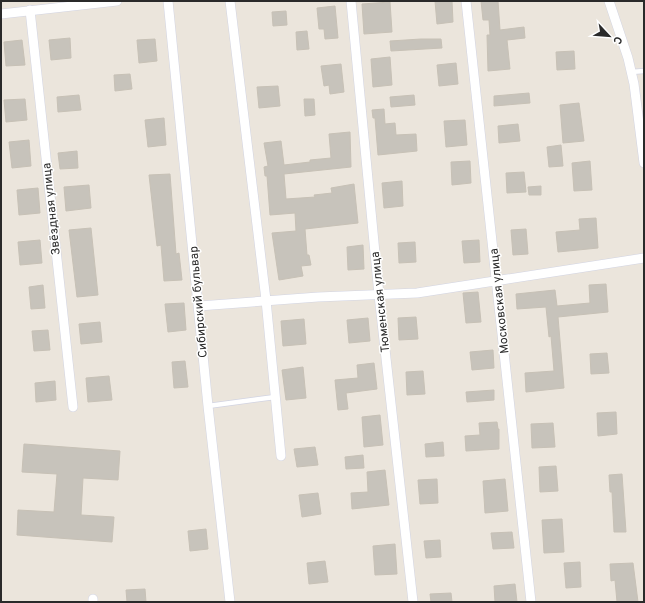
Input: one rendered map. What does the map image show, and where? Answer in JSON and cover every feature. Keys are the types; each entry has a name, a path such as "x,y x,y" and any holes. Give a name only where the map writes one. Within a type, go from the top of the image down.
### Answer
{"street":[{"path":"1,14 116,1"},
{"name":"Сибирский бульвар","path":"168,1 208,406 230,602"},
{"path":"230,1 266,300 281,456"},
{"name":"Тюменская улица","path":"351,1 379,295 412,602"},
{"name":"Московская улица","path":"466,1 531,602"},
{"path":"609,1 632,72 644,163"},
{"name":"Звёздная улица","path":"30,10 73,407"},
{"path":"199,306 266,300 417,293 644,258"}],"lane":[{"path":"632,72 644,71"},
{"path":"208,406 275,397"}],"building":[{"path":"435,1 452,1 453,22 437,24"},
{"path":"481,1 498,1 500,30 524,27 525,38 507,40 510,69 488,71 487,35 490,35 489,20 483,20"},
{"path":"390,2 392,32 364,34 362,4"},
{"path":"335,6 338,38 325,39 324,29 319,29 317,8"},
{"path":"286,11 287,25 273,26 272,12"},
{"path":"307,31 309,49 297,50 296,32"},
{"path":"70,38 71,58 51,60 49,40"},
{"path":"155,39 157,61 139,63 137,40"},
{"path":"441,39 442,48 391,51 390,41"},
{"path":"22,40 25,65 6,66 4,42"},
{"path":"574,51 575,69 557,70 556,52"},
{"path":"390,57 392,85 373,87 371,59"},
{"path":"456,63 458,84 439,86 437,65"},
{"path":"341,64 344,92 330,94 329,85 324,86 321,66"},
{"path":"130,74 132,89 115,91 114,75"},
{"path":"278,86 280,106 259,108 257,87"},
{"path":"529,93 530,103 494,106 494,96"},
{"path":"79,95 81,110 58,112 57,97"},
{"path":"414,95 415,105 391,107 390,97"},
{"path":"25,99 27,120 6,122 4,100"},
{"path":"304,99 314,99 315,115 305,116"},
{"path":"579,103 584,141 563,143 560,105"},
{"path":"384,109 385,124 395,123 396,135 416,134 417,151 378,155 375,118 373,118 372,110"},
{"path":"164,118 166,145 148,147 145,120"},
{"path":"465,120 467,145 446,147 444,121"},
{"path":"518,124 520,141 499,143 498,126"},
{"path":"350,132 351,167 284,174 286,199 315,197 314,195 332,193 331,188 354,184 358,223 305,229 307,255 309,255 311,265 301,266 303,276 279,280 272,233 296,231 295,213 270,215 267,176 265,176 264,167 268,166 264,143 281,141 284,165 310,162 310,160 331,158 329,134"},
{"path":"29,140 31,166 12,168 9,142"},
{"path":"561,145 563,166 549,167 547,147"},
{"path":"77,151 78,168 60,169 58,153"},
{"path":"470,161 471,183 452,185 451,162"},
{"path":"590,161 592,190 574,191 572,163"},
{"path":"524,172 526,192 507,193 506,173"},
{"path":"170,174 176,254 179,253 182,280 164,281 161,245 157,246 149,175"},
{"path":"402,181 403,206 384,208 382,183"},
{"path":"89,185 91,208 66,211 64,187"},
{"path":"541,186 541,195 529,195 528,187"},
{"path":"38,188 40,213 19,215 17,190"},
{"path":"596,218 598,248 558,252 556,232 580,230 579,219"},
{"path":"91,228 98,295 77,297 69,230"},
{"path":"526,229 528,254 513,255 511,230"},
{"path":"40,240 42,263 20,265 18,242"},
{"path":"479,240 480,262 464,263 462,241"},
{"path":"415,242 416,262 399,263 398,243"},
{"path":"363,245 364,269 348,270 347,247"},
{"path":"606,284 608,312 558,317 564,388 526,392 525,373 554,371 551,336 549,337 546,307 517,309 516,294 555,290 557,306 590,303 589,285"},
{"path":"43,285 45,308 31,309 29,287"},
{"path":"478,292 481,322 466,323 463,293"},
{"path":"184,303 186,330 168,332 165,304"},
{"path":"416,317 418,339 399,340 398,318"},
{"path":"368,318 370,341 349,343 347,320"},
{"path":"304,319 306,344 283,346 281,321"},
{"path":"100,322 102,342 81,344 79,324"},
{"path":"48,330 50,350 34,351 32,331"},
{"path":"493,350 494,368 472,370 470,352"},
{"path":"607,353 609,373 591,374 590,354"},
{"path":"185,361 188,387 174,388 172,362"},
{"path":"374,363 377,389 346,393 348,409 338,410 335,380 358,378 357,365"},
{"path":"303,367 306,398 286,400 282,370"},
{"path":"423,371 425,394 407,395 406,372"},
{"path":"109,376 112,400 88,402 86,378"},
{"path":"55,381 56,400 36,402 35,383"},
{"path":"494,390 494,400 467,402 466,392"},
{"path":"616,412 617,434 598,436 597,413"},
{"path":"380,415 383,445 364,447 362,417"},
{"path":"497,422 499,429 499,449 466,451 465,436 480,435 479,423"},
{"path":"553,423 555,447 532,448 531,424"},
{"path":"443,442 444,456 426,457 425,444"},
{"path":"24,444 120,451 118,480 83,478 81,515 114,517 112,542 17,535 18,510 54,512 57,474 22,472"},
{"path":"315,447 318,465 297,467 294,449"},
{"path":"363,455 364,468 346,469 345,457"},
{"path":"556,466 558,491 540,492 539,467"},
{"path":"385,470 389,505 352,509 351,493 368,492 367,472"},
{"path":"622,474 626,532 614,532 612,492 610,492 609,475"},
{"path":"437,479 438,503 420,504 418,480"},
{"path":"505,479 508,511 485,513 483,481"},
{"path":"318,493 321,514 302,517 299,495"},
{"path":"562,519 564,552 544,553 542,520"},
{"path":"206,529 208,549 190,551 188,531"},
{"path":"512,532 514,548 493,549 491,533"},
{"path":"440,540 441,557 426,558 424,541"},
{"path":"395,544 397,574 375,575 373,546"},
{"path":"325,561 328,582 309,584 307,563"},
{"path":"580,562 581,587 566,588 564,563"},
{"path":"633,563 638,602 617,602 615,580 611,581 610,564"},
{"path":"515,584 517,602 495,602 494,586"},
{"path":"145,589 146,602 127,602 126,590"},
{"path":"451,593 452,602 431,602 430,594"}]}
